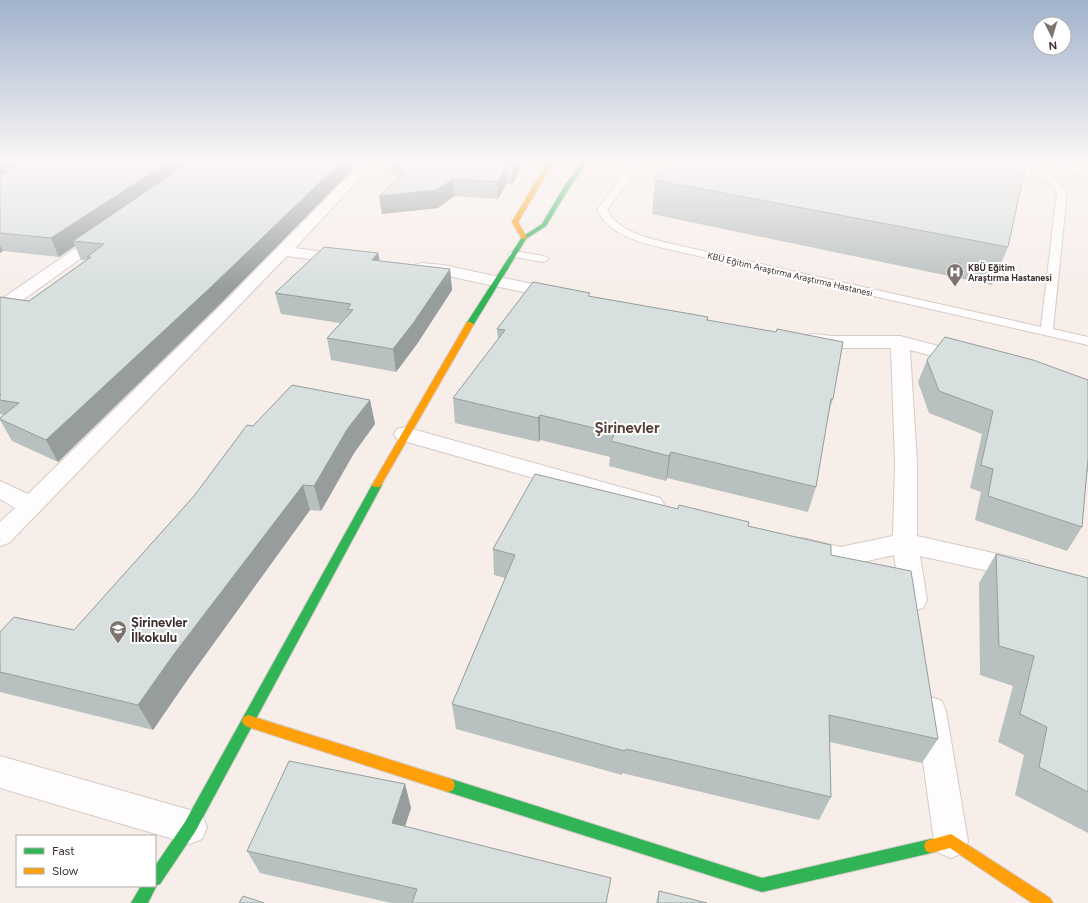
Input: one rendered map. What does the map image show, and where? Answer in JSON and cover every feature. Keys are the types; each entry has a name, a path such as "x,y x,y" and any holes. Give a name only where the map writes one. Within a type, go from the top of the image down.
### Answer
{"street":[{"path":"0,537 326,205"},
{"path":"524,238 515,222 525,205"},
{"path":"156,878 190,827 404,434 513,254 524,238 544,224 556,205"},
{"path":"0,308 116,226"},
{"path":"282,251 359,260"},
{"path":"405,266 443,270 495,282 571,296"},
{"path":"795,336 833,342 900,342 981,364"},
{"path":"900,342 906,463 905,543 917,621"},
{"path":"404,434 672,509"},
{"path":"0,489 31,506"},
{"path":"779,540 840,557 905,543 1042,573"},
{"path":"927,684 951,841"},
{"path":"248,721 762,885 951,841 1045,903"},
{"path":"0,772 190,827"},
{"path":"139,903 149,887"}],"lane":[{"name":"KBÜ Eğitim Araştırma Araştırma Hastanesi","path":"606,205 602,210 605,218 621,230 644,240 1088,341"},
{"path":"1047,331 1061,205"},
{"path":"513,254 544,259"}],"building":[{"path":"0,205 102,205 51,238 0,233"},
{"path":"126,205 296,205 211,287 46,440 0,419 19,403 0,400 0,297 29,301 91,257 87,257 104,244 73,241"},
{"path":"787,205 1017,205 1008,247"},
{"path":"324,247 378,253 372,260 450,269 414,322 393,349 327,338 353,310 347,309 351,304 275,293"},
{"path":"533,282 590,293 588,296 708,317 707,320 776,332 777,329 843,342 833,399 831,399 816,487 671,452 669,456 611,441 615,433 540,415 538,418 453,398 505,330 497,329"},
{"path":"945,337 1033,360 1088,380 1088,459 1082,527 988,496 993,469 981,465 993,411 939,391 927,360"},
{"path":"292,385 370,400 348,428 314,486 303,485 174,654 138,705 0,672 0,632 14,617 74,630 194,496 247,425 253,426"},
{"path":"535,474 678,509 679,505 749,522 748,526 831,545 831,555 911,571 938,739 829,715 831,797 626,749 625,751 452,704 515,555 493,549"},
{"path":"996,554 1088,578 1088,792 1039,767 1047,727 1020,714 1034,656 999,646"},
{"path":"289,761 405,784 392,823 611,878 606,903 412,903 417,889 247,851"},
{"path":"659,891 707,903 658,903"},
{"path":"243,896 264,903 239,903"}],"traffic: fast":[{"path":"470,324 524,238 544,225 556,205"},
{"path":"156,878 190,827 377,485"},
{"path":"448,785 762,885 931,846"},
{"path":"139,903 149,887"}],"traffic: slow":[{"path":"524,238 515,222 525,205"},
{"path":"377,485 470,324"},
{"path":"248,721 448,785"},
{"path":"931,846 951,841 1045,903"}],"place":[{"name":"KBÜ Eğitim Araştırma Hastanesi","path":"955,287"},
{"name":"Şirinevler İlkokulu","path":"118,644"}],"district":[{"name":"Şirinevler","path":"627,428"}]}
